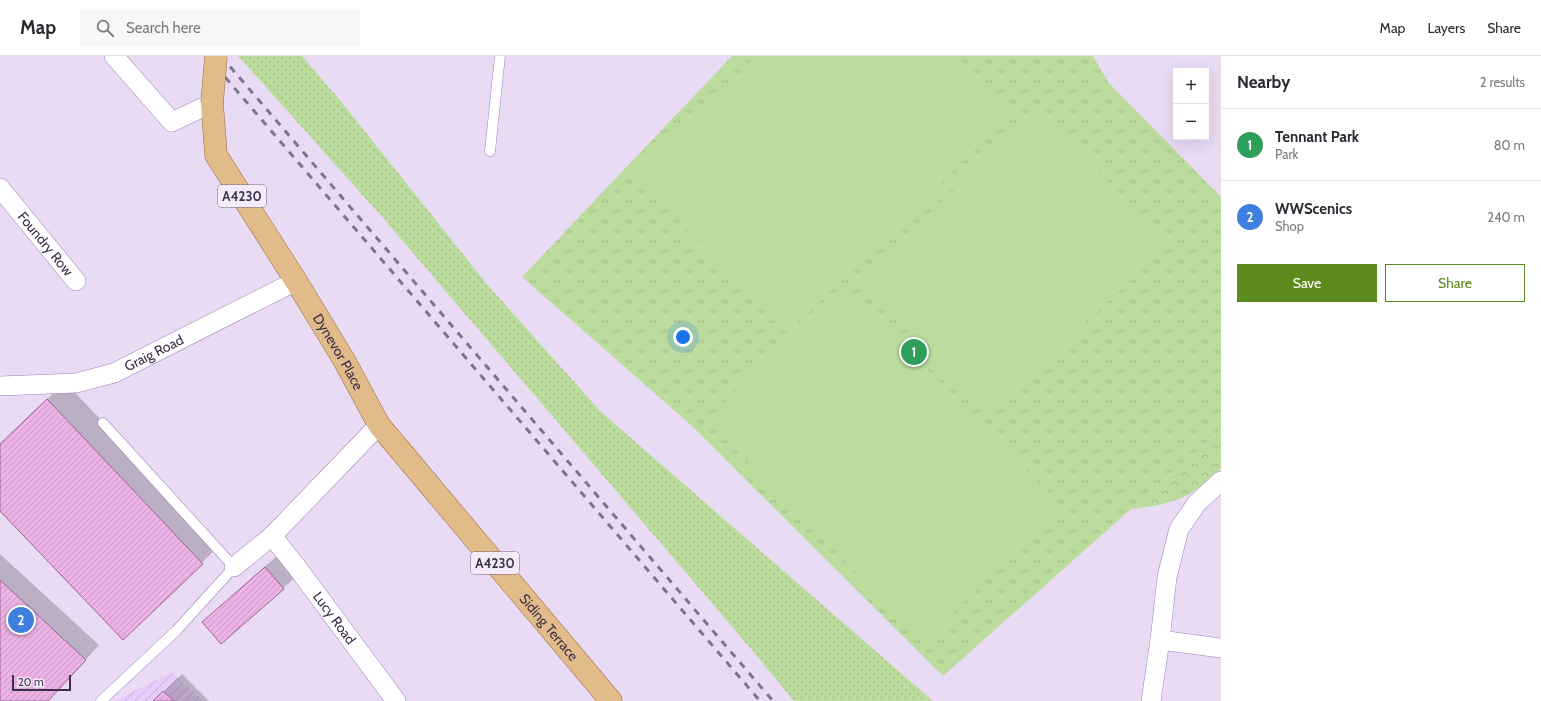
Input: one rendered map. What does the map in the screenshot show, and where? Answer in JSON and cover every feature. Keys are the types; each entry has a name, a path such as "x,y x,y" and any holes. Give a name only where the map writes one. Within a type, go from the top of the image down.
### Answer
{"main road":[{"name":"A4230","path":"216,56 212,103 216,155 296,281"},
{"name":"Dynevor Place","path":"296,281 344,360 379,425"},
{"name":"Siding Terrace","path":"379,425 611,701"}],"street":[{"path":"114,56 172,122 212,103"},
{"name":"Foundry Row","path":"0,188 76,281"},
{"name":"Graig Road","path":"0,386 76,383 114,373 296,281"},
{"path":"234,567 272,536 379,425"},
{"path":"1151,701 1167,577 1179,529 1197,503 1221,481"},
{"name":"Lucy Road","path":"272,536 396,701"},
{"path":"1160,640 1221,648"}],"lane":[{"path":"490,151 500,56"},
{"path":"101,701 176,631 234,567 103,423"}],"shaded area":[{"path":"172,672 203,701 114,701"}],"green space":[{"path":"238,56 302,56 343,104 485,282 601,412 933,701 794,701 384,219"},
{"path":"732,56 1093,56 1108,82 1221,197 1221,429 943,676 692,426 522,277"},
{"path":"757,56 956,56 1012,114 787,333 635,175"},
{"path":"1040,109 1168,245 987,415 859,279"},
{"path":"844,285 1061,506 924,641 707,420"},
{"path":"1221,429 1221,469 1194,491 1179,499 1164,504 1131,509"}],"building":[{"path":"47,399 203,564 123,640 0,511 0,444"},
{"path":"265,567 284,589 221,644 202,622"},
{"path":"0,580 86,660 48,701 0,701"},
{"path":"163,691 174,701 153,701"}],"railway":[{"path":"207,56 760,701"},
{"path":"221,56 773,701"}],"place":[{"name":"Tennant Park","path":"914,352"},
{"name":"WWScenics","path":"21,620"}]}
